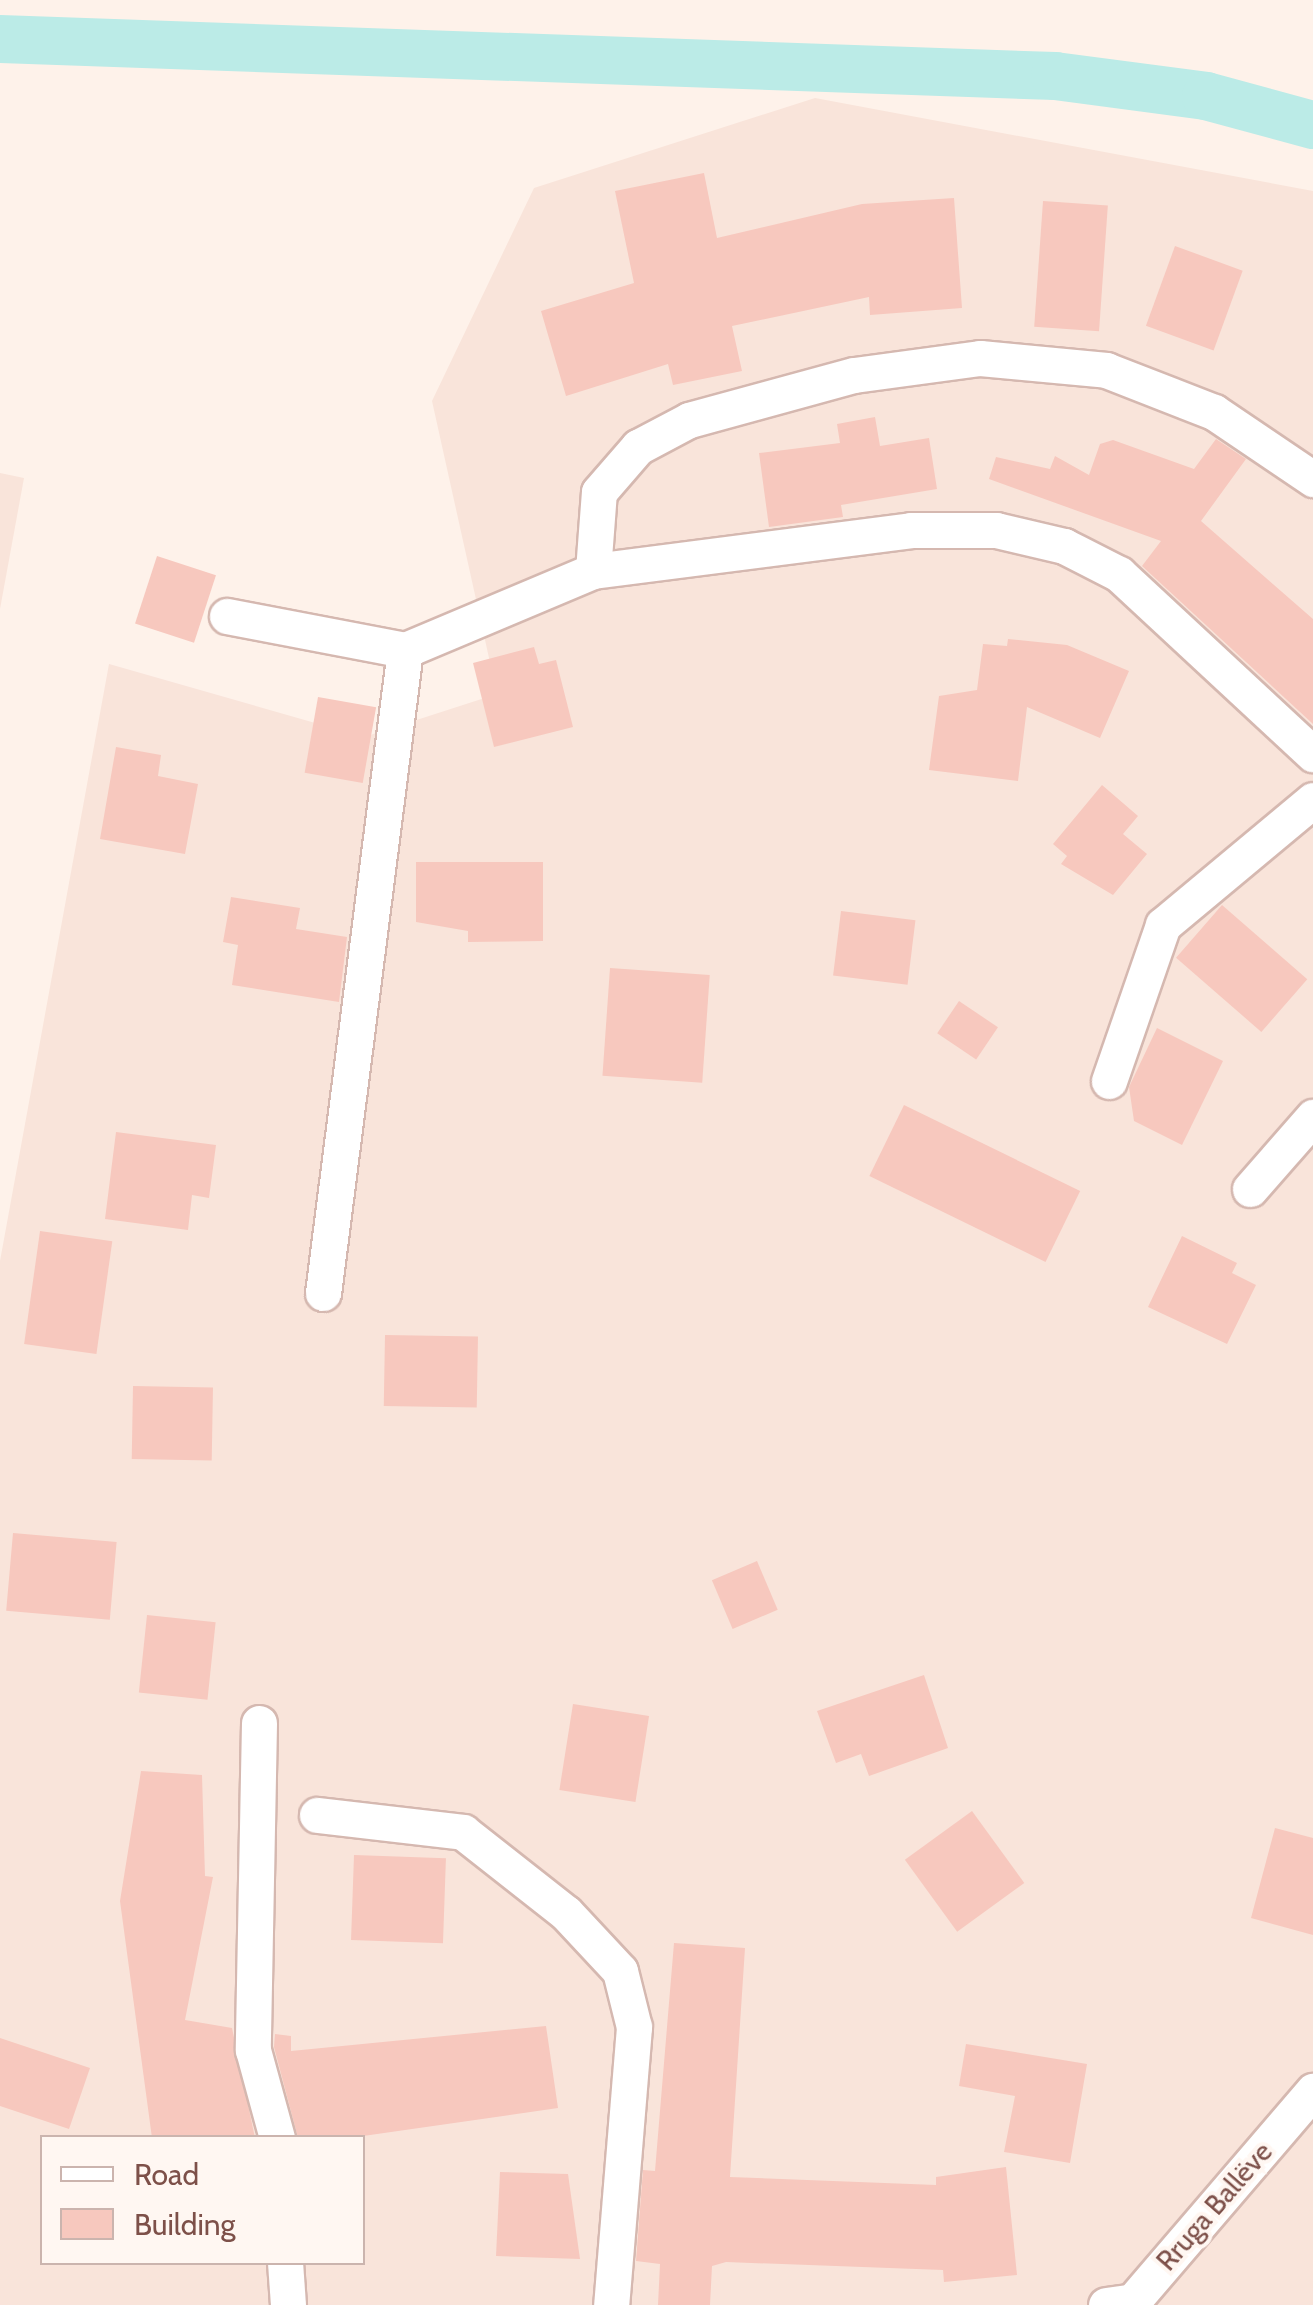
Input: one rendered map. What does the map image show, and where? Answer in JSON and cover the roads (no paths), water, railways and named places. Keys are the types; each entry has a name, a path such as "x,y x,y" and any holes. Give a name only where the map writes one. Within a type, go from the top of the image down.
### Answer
{"street":[{"path":"594,572 599,492 623,459 672,429 854,375 980,358 1106,370 1214,412 1313,479"},
{"path":"227,616 405,650 594,572 910,530 1027,534 1118,574 1313,754"},
{"path":"323,1293 405,650"},
{"path":"1109,1081 1163,925 1313,800"},
{"path":"1250,1189 1313,1118"},
{"path":"260,1723 254,2050 276,2135"},
{"path":"317,1815 463,1832 566,1913 620,1971 634,2027 611,2305"},
{"name":"Rruga Ballëve","path":"1126,2304 1313,2091"},
{"path":"285,2265 288,2305"}],"waterway":[{"path":"0,39 1055,76 1206,96 1313,125"}]}
